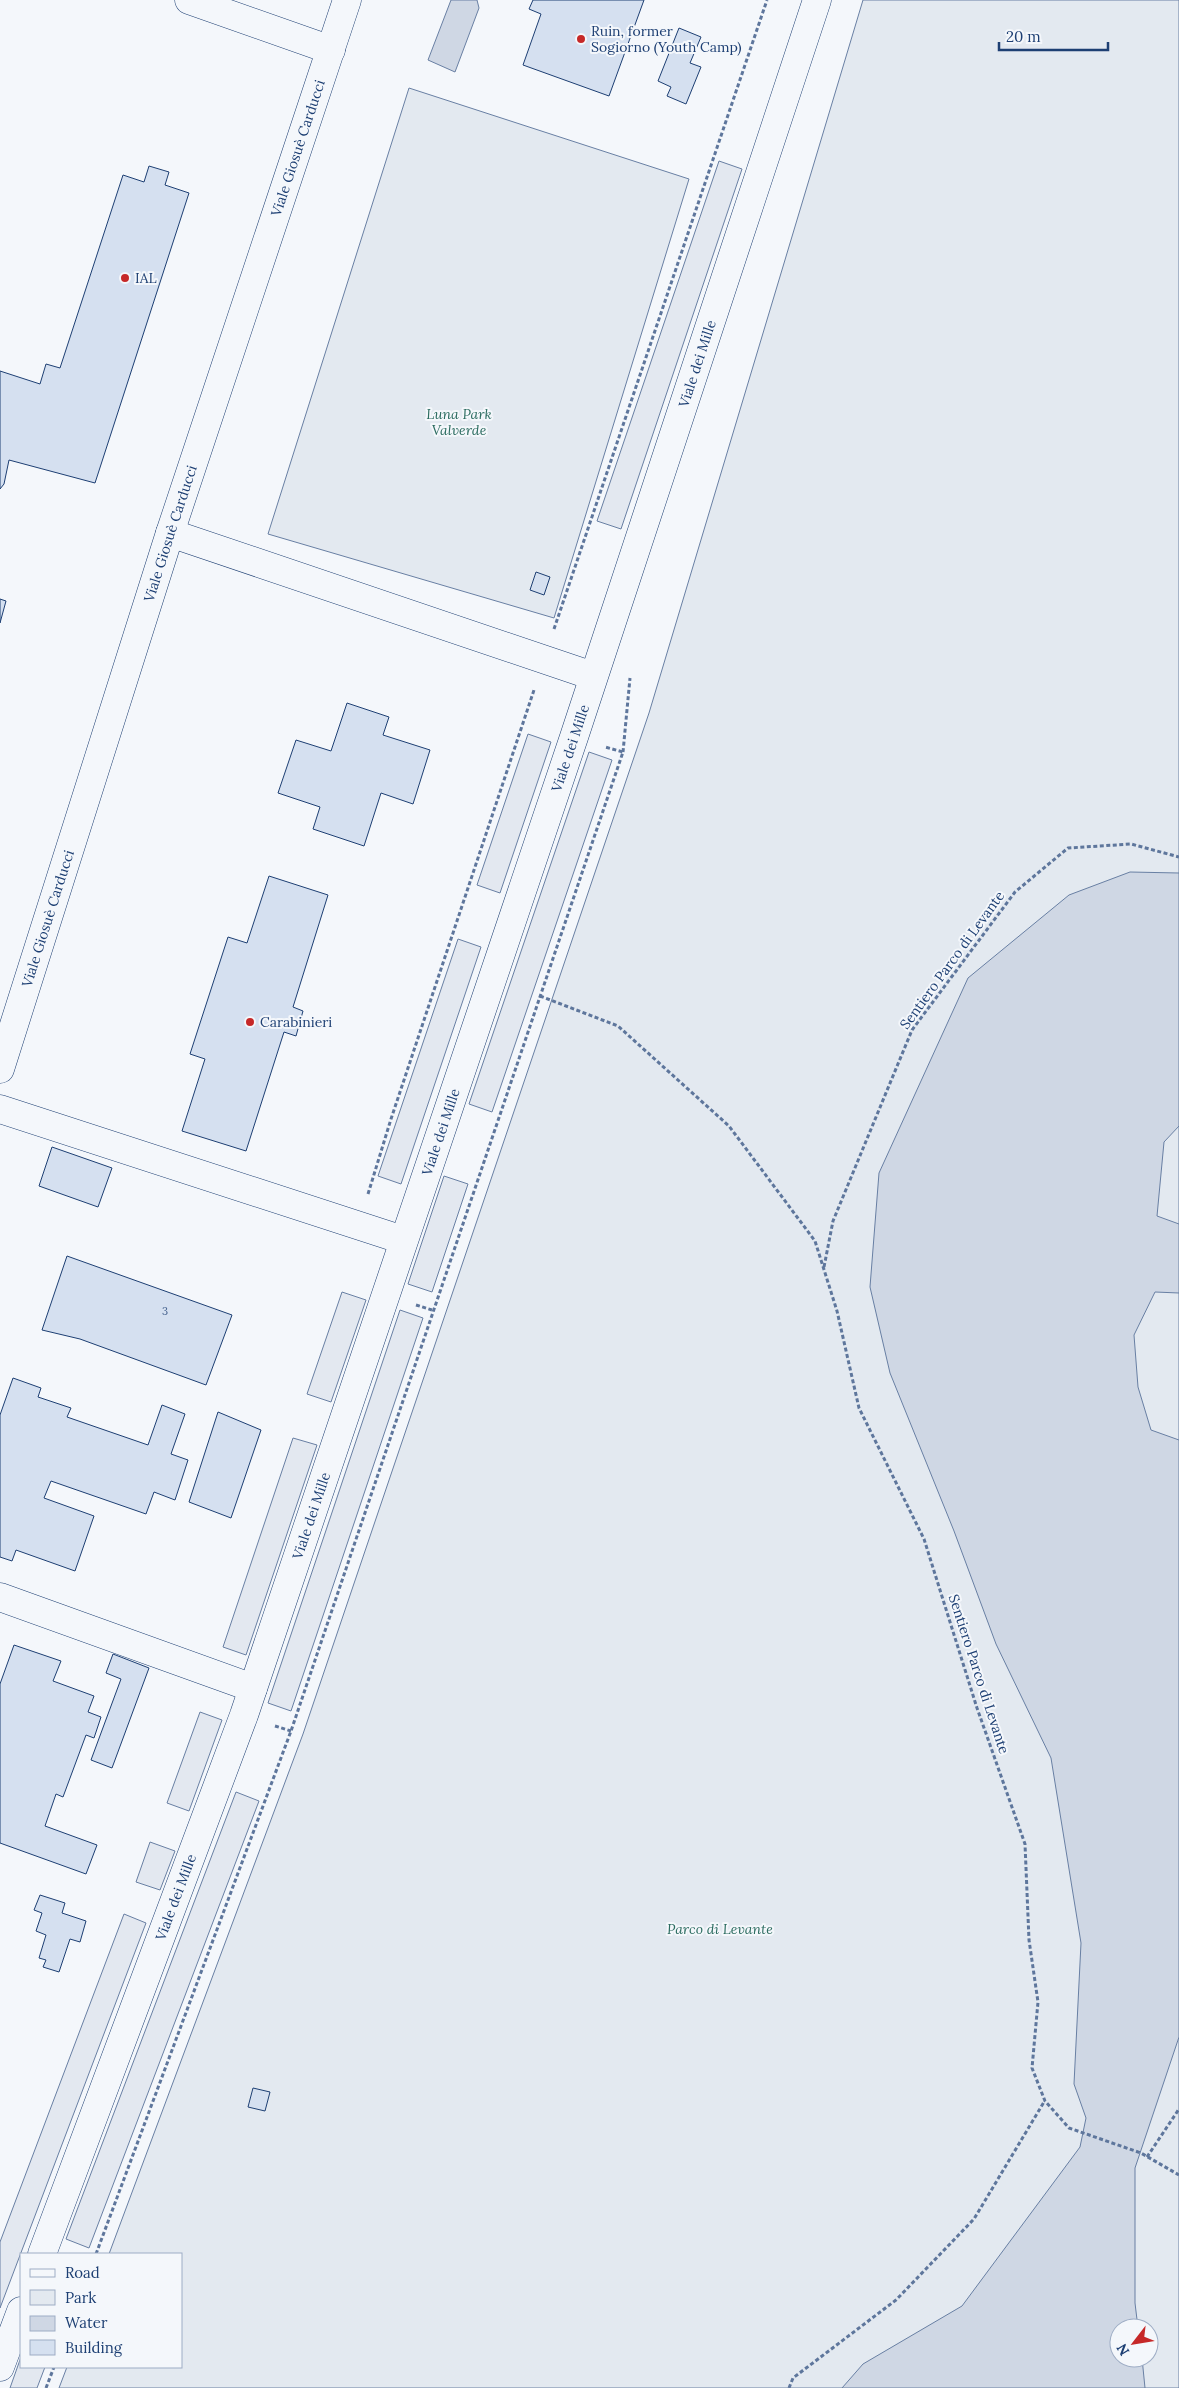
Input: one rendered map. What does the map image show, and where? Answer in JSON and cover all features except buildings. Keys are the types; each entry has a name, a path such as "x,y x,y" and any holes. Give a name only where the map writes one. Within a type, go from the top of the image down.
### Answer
{"street":[{"path":"189,0 331,50"},
{"name":"Viale Giosuè Carducci","path":"0,1069 170,533 347,0"},
{"name":"Viale dei Mille","path":"42,2253 253,1688 574,737 817,0"},
{"path":"170,533 593,676"},
{"path":"0,1109 403,1240"},
{"path":"0,1597 253,1688"},
{"path":"0,2368 20,2314"}],"path":[{"path":"359,1225 391,1119 767,0"},
{"path":"96,2253 292,1731 623,752 574,737"},
{"name":"Sentiero Parco di Levante","path":"824,1267 834,1221 912,1030 1015,892 1068,848 1131,844 1179,857"},
{"name":"Sentiero Parco di Levante","path":"540,996 618,1026 729,1126 815,1242 837,1310 859,1408 924,1539 977,1708 1025,1844 1029,1940 1038,2002 1032,2068 1044,2102 1069,2128 1141,2153 1147,2157"},
{"path":"789,2388 793,2378 896,2300 974,2219 1044,2102"},
{"path":"1179,2110 1147,2157 1179,2176"},
{"path":"46,2388 54,2368"}],"green space":[{"name":"Parco di Levante","path":"863,0 1179,0 1179,2388 59,2388 67,2368 182,2368 182,2253 109,2253 303,1734 649,713"},
{"name":"Luna Park Valverde","path":"409,88 689,179 554,618 268,534"}],"shaded area":[{"path":"719,161 742,169 621,529 597,521"},
{"path":"528,734 551,742 500,893 477,885"},
{"path":"589,752 612,760 492,1112 469,1104"},
{"path":"458,939 481,947 401,1184 378,1176"},
{"path":"444,1176 468,1184 432,1292 408,1284"},
{"path":"342,1292 366,1300 331,1402 307,1394"},
{"path":"400,1310 423,1318 291,1711 268,1703"},
{"path":"293,1438 317,1445 246,1655 223,1647"},
{"path":"200,1712 222,1720 189,1811 167,1803"},
{"path":"236,1792 259,1801 89,2248 66,2239"},
{"path":"150,1842 175,1851 160,1890 136,1882"},
{"path":"124,1914 146,1923 0,2308 0,2242"},
{"path":"20,2360 20,2368 45,2368 37,2388 10,2388"}],"water":[{"path":"451,0 477,0 479,8 455,72 428,60"},
{"path":"1130,872 1179,873 1179,1126 1164,1142 1157,1216 1179,1224 1179,1293 1155,1292 1134,1335 1138,1387 1151,1430 1179,1440 1179,2037 1135,2168 1135,2303 1137,2318 1109,2318 1109,2368 1143,2368 1145,2388 842,2388 863,2364 962,2306 1080,2147 1086,2118 1074,2084 1081,1943 1051,1758 996,1644 954,1531 890,1373 870,1287 879,1173 968,978 1069,895"}],"place":[{"name":"Ruin, former Sogiorno (Youth Camp)","path":"581,39"},
{"name":"IAL","path":"125,278"},
{"name":"Carabinieri","path":"250,1022"}]}
